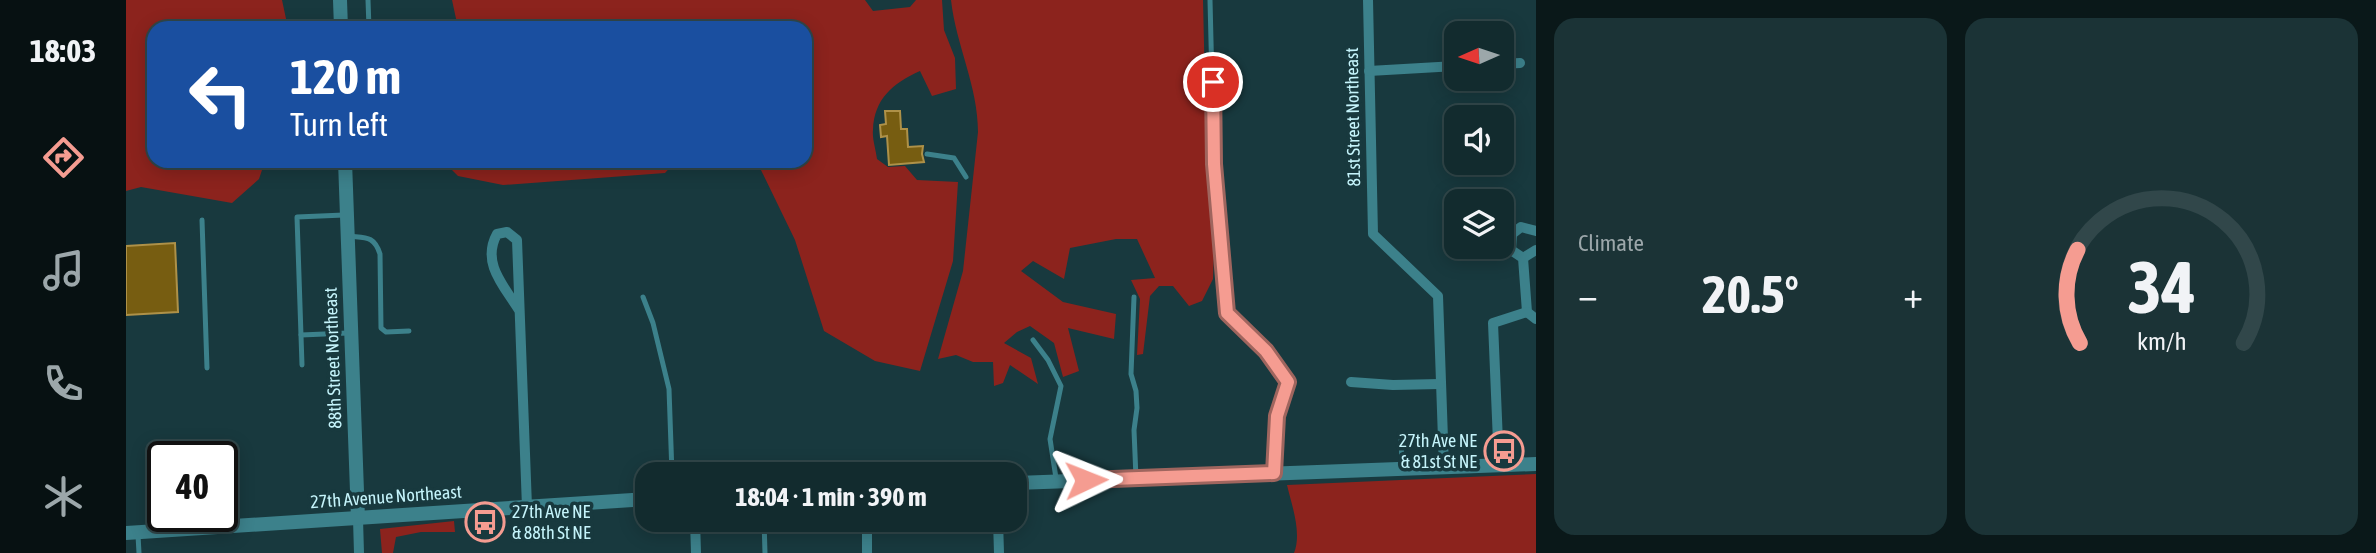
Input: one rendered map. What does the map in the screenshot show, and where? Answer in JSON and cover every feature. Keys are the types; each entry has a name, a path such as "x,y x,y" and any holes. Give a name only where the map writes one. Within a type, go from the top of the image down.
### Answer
{"street":[{"path":"340,0 341,21"},
{"name":"81st Street Northeast","path":"1368,0 1373,234 1438,296 1440,384"},
{"path":"1514,63 1520,62"},
{"path":"1369,71 1444,67"},
{"name":"88th Street Northeast","path":"345,168 359,553"},
{"path":"1499,466 1493,323 1532,315 1523,258 1511,250 1512,234 1521,227 1536,232"},
{"path":"519,310 493,269 490,254 497,234 507,232 516,240 519,310 527,508"},
{"path":"1523,258 1536,250"},
{"path":"1351,382 1440,384 1444,468"},
{"path":"1027,482 1536,464"},
{"name":"27th Avenue Northeast","path":"132,532 635,500"},
{"path":"695,532 696,553"},
{"path":"867,532 867,553"},
{"path":"998,532 999,553"}],"lane":[{"path":"368,0 369,21"},
{"path":"1210,0 1214,164 1227,313 1266,351 1288,382 1277,416 1274,473"},
{"path":"927,154 954,158 966,177"},
{"path":"302,365 297,216 347,215"},
{"path":"202,220 207,369"},
{"path":"348,236 370,239 376,243 380,254 380,328 386,332 409,331"},
{"path":"643,297 653,323 669,388 672,462"},
{"path":"1134,297 1131,374 1137,408 1134,430 1136,478"},
{"path":"300,335 351,333"},
{"path":"1033,340 1048,360 1061,386 1050,439 1056,481"},
{"path":"1401,437 1402,469"},
{"path":"132,532 139,553"},
{"path":"764,532 765,553"}],"shaded area":[{"path":"126,0 282,0 286,21 147,21 147,168 263,168 259,179 232,203 141,187 126,191"},
{"path":"452,0 865,0 873,11 910,7 916,0 942,0 944,30 955,58 956,89 932,96 920,71 901,81 887,93 877,109 873,130 877,159 888,167 905,166 917,180 958,182 953,261 920,371 875,361 824,331 795,240 760,168 812,168 812,21 456,21"},
{"path":"951,0 1203,0 1206,132 1215,224 1213,279 1202,301 1189,306 1173,286 1159,286 1150,296 1143,354 1137,355 1140,299 1131,280 1155,278 1137,239 1116,239 1070,248 1064,279 1033,261 1021,271 1063,302 1116,314 1114,339 1068,328 1079,371 1063,377 1054,343 1030,326 1004,343 1031,358 1038,384 1010,365 1003,383 994,386 993,362 973,362 956,355 938,359 963,271 978,132 971,82"},
{"path":"450,168 670,168 665,173 503,185 458,176"},
{"path":"1536,474 1536,553 1294,553 1297,528 1287,485"},
{"path":"454,521 455,532 421,532 396,537 393,553 382,553 380,529"}],"building":[{"path":"885,111 900,111 901,129 907,129 908,147 923,146 924,162 889,165 887,136 881,137 880,125 886,124"},
{"path":"175,243 178,312 126,315 126,246"}],"place":[{"name":"27th Ave NE & 81st St NE","path":"1504,451"},
{"name":"27th Ave NE & 88th St NE","path":"485,522"}],"route":[{"path":"1086,480 1274,473 1277,416 1288,382 1266,351 1227,313 1214,164 1213,82"}]}
